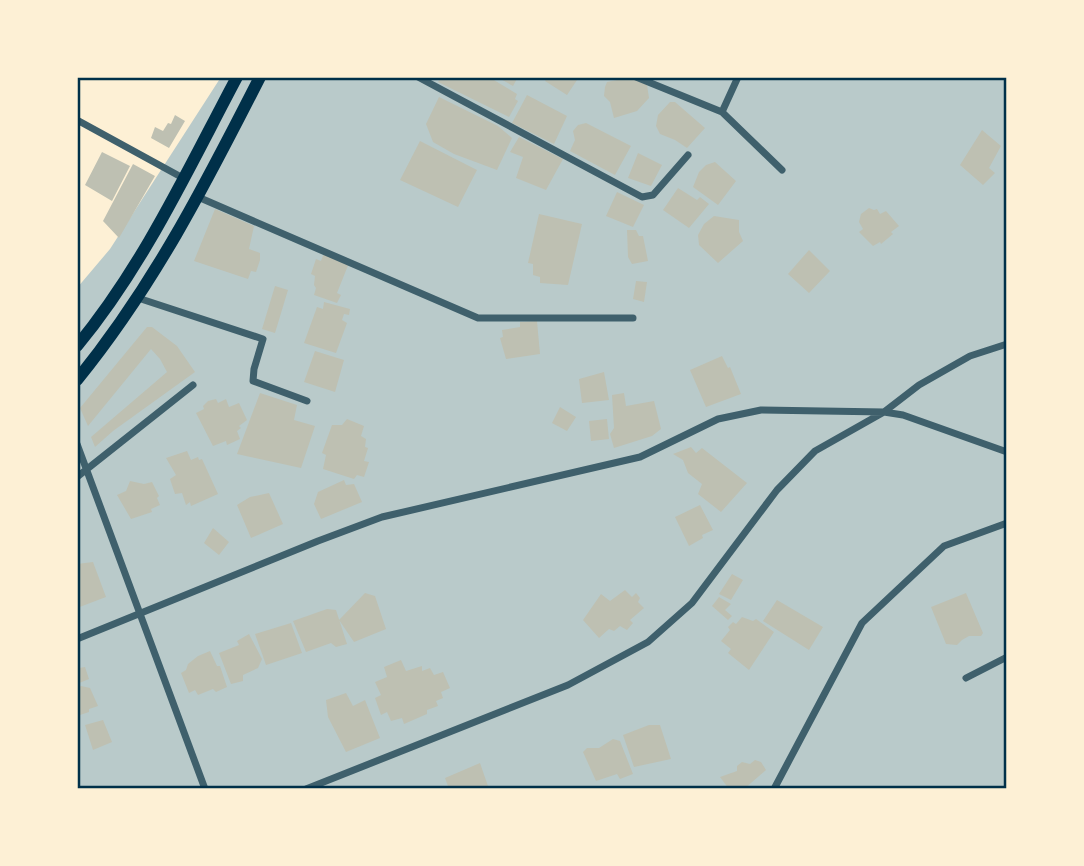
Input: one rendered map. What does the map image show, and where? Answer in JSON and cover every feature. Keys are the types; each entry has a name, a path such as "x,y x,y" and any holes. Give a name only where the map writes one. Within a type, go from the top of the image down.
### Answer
{"main road":[{"path":"77,346 146,249 237,77"},
{"path":"77,380 138,298 198,197 260,77"}],"street":[{"path":"418,77 642,197 653,194 688,155"},
{"path":"636,77 722,112 782,170"},
{"path":"722,112 738,77"},
{"path":"77,120 183,178"},
{"path":"198,197 478,317 633,318"},
{"path":"138,298 263,340 253,381 307,401"},
{"path":"306,789 568,684 648,642 692,603 777,490 815,451 884,412 919,385 970,356 1007,344"},
{"path":"77,477 193,385"},
{"path":"77,639 382,517 640,457 718,419 761,410 884,412 903,415 1007,452"},
{"path":"77,444 205,789"},
{"path":"774,789 862,623 944,546 1007,523"},
{"path":"966,678 1007,657"}],"shaded area":[{"path":"221,77 1007,77 1007,789 77,789 77,288 110,249"}],"building":[{"path":"441,77 489,77 517,94 515,99 518,101 509,117 438,82"},
{"path":"497,77 518,77 513,86"},
{"path":"548,77 579,77 567,95 545,81"},
{"path":"636,80 647,85 649,98 637,111 614,118 610,102 604,96 605,87 607,82"},
{"path":"527,95 567,116 554,144 512,123"},
{"path":"439,97 498,126 512,138 497,170 454,154 433,142 426,124"},
{"path":"670,102 675,102 705,128 687,148 660,134 656,126 658,115"},
{"path":"175,115 185,121 169,148 151,138 155,127 163,131 168,123 171,124"},
{"path":"586,123 631,146 615,175 570,151 575,140 573,131 578,125"},
{"path":"982,130 1001,146 989,168 995,173 983,185 960,165"},
{"path":"519,137 563,159 546,190 516,178 523,157 510,152"},
{"path":"420,141 477,170 458,207 400,180"},
{"path":"102,152 130,166 112,201 85,185"},
{"path":"638,153 662,165 651,186 628,178"},
{"path":"715,162 736,181 718,205 693,187 699,172 706,165"},
{"path":"133,164 155,176 119,238 103,221"},
{"path":"678,188 709,204 689,228 663,210"},
{"path":"617,192 644,205 633,227 606,216"},
{"path":"869,208 877,209 880,214 886,211 899,226 881,244 880,242 873,246 859,232 863,229 859,222 861,214"},
{"path":"215,209 254,226 249,249 260,253 260,260 256,272 251,271 248,279 194,261"},
{"path":"539,214 582,224 568,285 540,283 540,277 533,275 533,264 528,263"},
{"path":"714,216 739,220 739,232 743,241 718,263 699,245 698,235 704,224"},
{"path":"627,230 636,230 639,236 643,236 648,261 632,264 628,257"},
{"path":"809,250 830,271 809,293 788,274"},
{"path":"324,253 349,263 337,293 341,295 337,303 314,295 315,276 311,274 316,259 321,261"},
{"path":"636,281 647,282 644,302 633,299"},
{"path":"275,286 288,290 275,333 262,329"},
{"path":"324,302 350,309 349,315 344,314 342,320 347,323 336,353 304,343 317,307 323,309"},
{"path":"537,321 540,354 506,359 500,338 503,337 502,330 520,327 520,322"},
{"path":"147,327 152,327 177,346 195,372 95,447 91,437 167,372 151,349 88,426 80,408"},
{"path":"315,351 344,360 335,392 304,382"},
{"path":"722,356 728,368 730,367 741,394 706,407 690,370"},
{"path":"604,372 609,400 582,403 579,379"},
{"path":"260,393 297,405 294,420 315,426 301,468 237,454"},
{"path":"624,393 626,406 654,401 661,429 652,436 614,448 610,434 614,428 612,395"},
{"path":"216,399 218,403 226,399 229,407 239,403 247,420 237,431 240,439 227,445 226,441 213,446 196,413 204,409 203,406 208,401"},
{"path":"560,407 576,417 567,431 552,423"},
{"path":"347,419 364,426 361,436 366,439 365,447 368,448 364,461 369,462 364,477 357,475 354,479 323,469 326,455 322,453 332,425 342,425"},
{"path":"607,419 609,439 591,441 589,421"},
{"path":"691,447 696,453 702,448 747,483 721,512 698,494 702,484 688,473 683,460 673,454"},
{"path":"187,451 191,460 198,457 199,460 202,459 218,494 191,506 190,502 186,505 182,493 175,494 170,479 176,475 166,458"},
{"path":"344,480 346,485 354,484 362,502 321,519 314,504 318,492"},
{"path":"130,481 144,484 152,482 160,505 151,509 152,512 131,519 117,495 126,491"},
{"path":"269,493 283,524 251,538 237,505 250,497"},
{"path":"700,505 713,530 689,546 675,517"},
{"path":"213,528 229,542 219,555 204,543"},
{"path":"93,562 106,597 77,608 77,564"},
{"path":"732,574 743,580 731,600 719,594"},
{"path":"625,590 632,597 636,593 640,598 638,602 644,608 630,620 633,623 627,630 620,626 614,631 609,629 599,638 583,620 601,594 610,601"},
{"path":"365,593 375,596 386,629 354,642 339,620"},
{"path":"966,593 983,633 981,636 969,636 957,645 946,644 931,607"},
{"path":"719,597 731,604 725,610 732,616 728,620 712,606"},
{"path":"777,600 823,627 809,650 763,621"},
{"path":"327,609 336,610 347,644 336,647 331,643 306,652 293,621"},
{"path":"742,617 753,621 756,619 774,632 749,670 728,653 731,649 721,641 730,630 728,627 733,622 736,624"},
{"path":"291,623 302,653 266,665 255,634"},
{"path":"249,634 262,659 258,668 243,675 243,681 231,684 219,653 239,645 237,641"},
{"path":"210,651 217,666 220,666 227,687 198,695 195,690 189,693 181,673 198,656"},
{"path":"401,660 406,671 422,666 422,671 430,668 434,675 443,672 450,688 441,692 443,698 436,701 438,706 404,724 402,718 391,721 387,712 381,715 375,698 381,695 375,682 387,677 384,667"},
{"path":"77,662 79,668 85,667 89,679 77,684"},
{"path":"77,688 90,688 98,706 77,716"},
{"path":"346,693 353,706 365,700 380,738 346,752 328,717 326,700"},
{"path":"103,720 112,742 93,750 85,725"},
{"path":"649,725 660,725 671,759 634,767 623,735"},
{"path":"613,739 620,741 633,774 620,779 617,774 596,781 583,752 587,748 599,748"},
{"path":"755,760 761,762 766,770 744,789 729,789 720,777 737,771 737,766 742,762 750,764"},
{"path":"480,763 489,789 449,789 445,778"}]}
